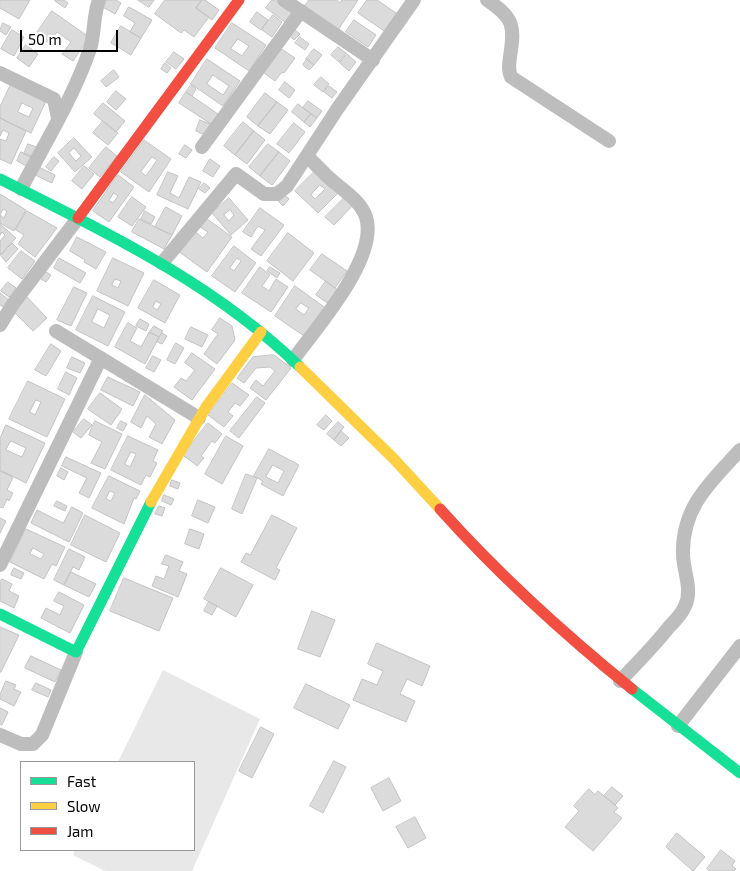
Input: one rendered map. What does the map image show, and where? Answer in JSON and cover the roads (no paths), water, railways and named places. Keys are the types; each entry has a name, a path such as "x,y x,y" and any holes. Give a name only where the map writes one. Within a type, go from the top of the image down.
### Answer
{"main road":[{"path":"78,218 239,0"},
{"path":"0,179 162,263 203,288 261,332 293,360 398,463 440,511 504,576 620,681 740,773"},
{"path":"0,614 76,652 140,522 199,418 228,374 261,332"}],"street":[{"path":"21,189 82,68 92,40 98,0"},
{"path":"284,0 373,60"},
{"path":"162,263 236,174 264,194 277,194 287,186 338,108 414,0"},
{"path":"487,0 508,17 513,30 508,65 511,77 609,141"},
{"path":"202,147 301,11"},
{"path":"0,73 54,99 58,118"},
{"path":"293,360 337,300 359,265 366,247 366,216 358,203 327,176 308,156"},
{"path":"0,325 13,304 78,218"},
{"path":"56,331 199,418"},
{"path":"0,565 101,358"},
{"path":"620,681 686,606 688,595 683,554 684,538 694,505 702,492 740,450"},
{"path":"678,726 740,646"},
{"path":"0,735 21,744 34,744 42,735 76,652"}]}
